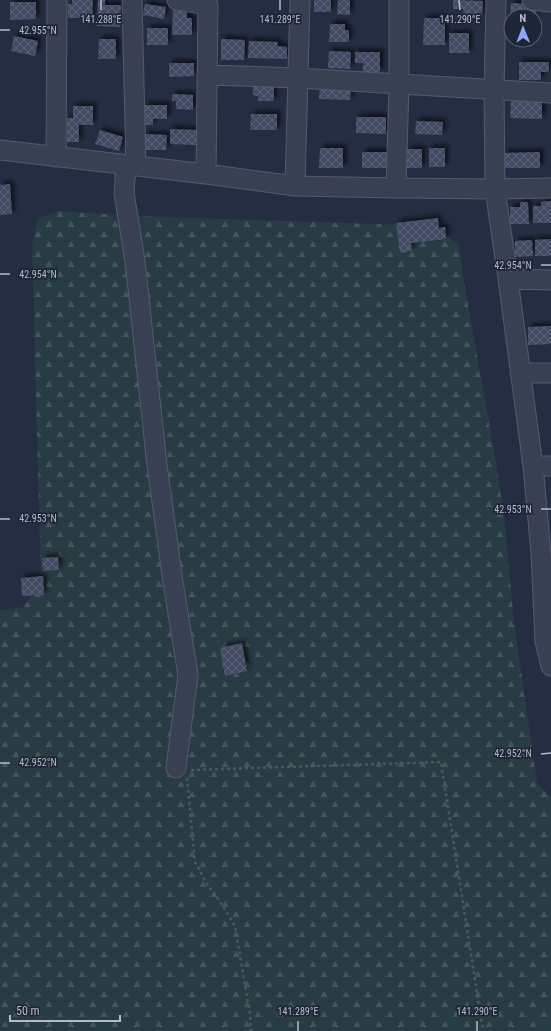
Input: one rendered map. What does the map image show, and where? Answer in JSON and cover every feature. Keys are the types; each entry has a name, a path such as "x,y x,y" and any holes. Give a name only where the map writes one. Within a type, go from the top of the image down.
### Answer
{"street":[{"path":"56,156 57,0"},
{"path":"132,0 131,165 124,193 135,261 157,465 173,582 188,675 183,772"},
{"path":"177,0 208,5 206,174"},
{"path":"295,186 300,0"},
{"path":"396,188 400,0"},
{"path":"496,0 494,189 508,279 520,373 542,466 548,641 551,666"},
{"path":"207,76 298,78 551,93"},
{"path":"0,150 295,186 494,189 551,188"},
{"path":"508,279 551,280"},
{"path":"520,373 551,373"}],"path":[{"path":"251,1031 250,1014 235,926 207,884 195,862 183,772 441,762 483,1031"}],"green space":[{"path":"59,211 135,216 410,225 441,232 459,245 463,276 497,468 505,526 514,622 537,783 551,797 551,1031 0,1031 0,610 24,607 41,579 32,246 38,218"}],"building":[{"path":"72,0 93,0 92,18 68,18 68,4 72,4"},
{"path":"98,0 105,0 105,5 121,5 120,27 97,26"},
{"path":"314,0 331,0 331,12 314,12"},
{"path":"338,0 350,0 350,15 337,14"},
{"path":"453,0 483,1 482,17 463,16 463,9 453,9"},
{"path":"10,2 36,2 36,19 10,20"},
{"path":"511,3 537,4 537,8 511,8"},
{"path":"145,4 166,7 164,19 143,15"},
{"path":"173,10 187,10 187,18 192,18 192,35 172,35"},
{"path":"424,18 445,18 445,45 423,45"},
{"path":"330,24 345,24 345,30 349,30 349,42 329,42"},
{"path":"147,28 168,28 168,45 147,45"},
{"path":"449,33 469,33 469,53 449,53"},
{"path":"14,36 38,41 35,56 11,51"},
{"path":"99,39 116,39 116,59 98,59"},
{"path":"221,39 245,40 244,60 221,60"},
{"path":"249,41 278,42 277,46 287,47 287,59 248,58"},
{"path":"329,51 351,52 350,69 328,68"},
{"path":"355,52 380,52 380,72 363,72 363,63 355,63"},
{"path":"519,62 549,62 549,72 541,72 541,80 519,80"},
{"path":"169,63 194,63 194,76 169,77"},
{"path":"320,84 351,85 350,100 319,99"},
{"path":"253,85 274,85 274,101 258,101 258,96 253,95"},
{"path":"172,94 193,95 193,110 176,109 176,101 172,101"},
{"path":"511,100 542,101 542,119 510,118"},
{"path":"145,105 167,105 167,119 153,119 153,125 144,125"},
{"path":"73,106 93,106 93,125 79,125 79,142 67,142 67,118 73,118"},
{"path":"251,114 277,114 277,130 250,130"},
{"path":"356,117 386,117 386,134 356,133"},
{"path":"416,121 443,122 442,135 415,134"},
{"path":"170,129 196,130 196,145 170,144"},
{"path":"100,130 123,137 119,151 95,144"},
{"path":"145,134 167,135 166,150 144,150"},
{"path":"320,148 343,148 343,168 319,168"},
{"path":"429,148 445,148 445,167 429,167"},
{"path":"407,149 422,149 422,168 407,168"},
{"path":"362,152 387,152 387,168 362,168"},
{"path":"540,152 540,168 504,168 504,153"},
{"path":"10,184 12,214 0,215 0,185"},
{"path":"551,201 551,223 533,223 533,206 541,206 541,202"},
{"path":"520,202 528,202 529,224 510,224 510,207 520,207"},
{"path":"438,218 439,228 445,227 446,239 411,243 412,251 400,253 396,223"},
{"path":"551,239 551,256 535,256 535,240"},
{"path":"532,240 533,256 515,257 515,241"},
{"path":"551,326 551,344 528,345 528,327"},
{"path":"58,557 59,570 43,571 42,558"},
{"path":"43,576 44,595 22,596 21,578"},
{"path":"242,643 247,671 225,676 220,648"}]}
